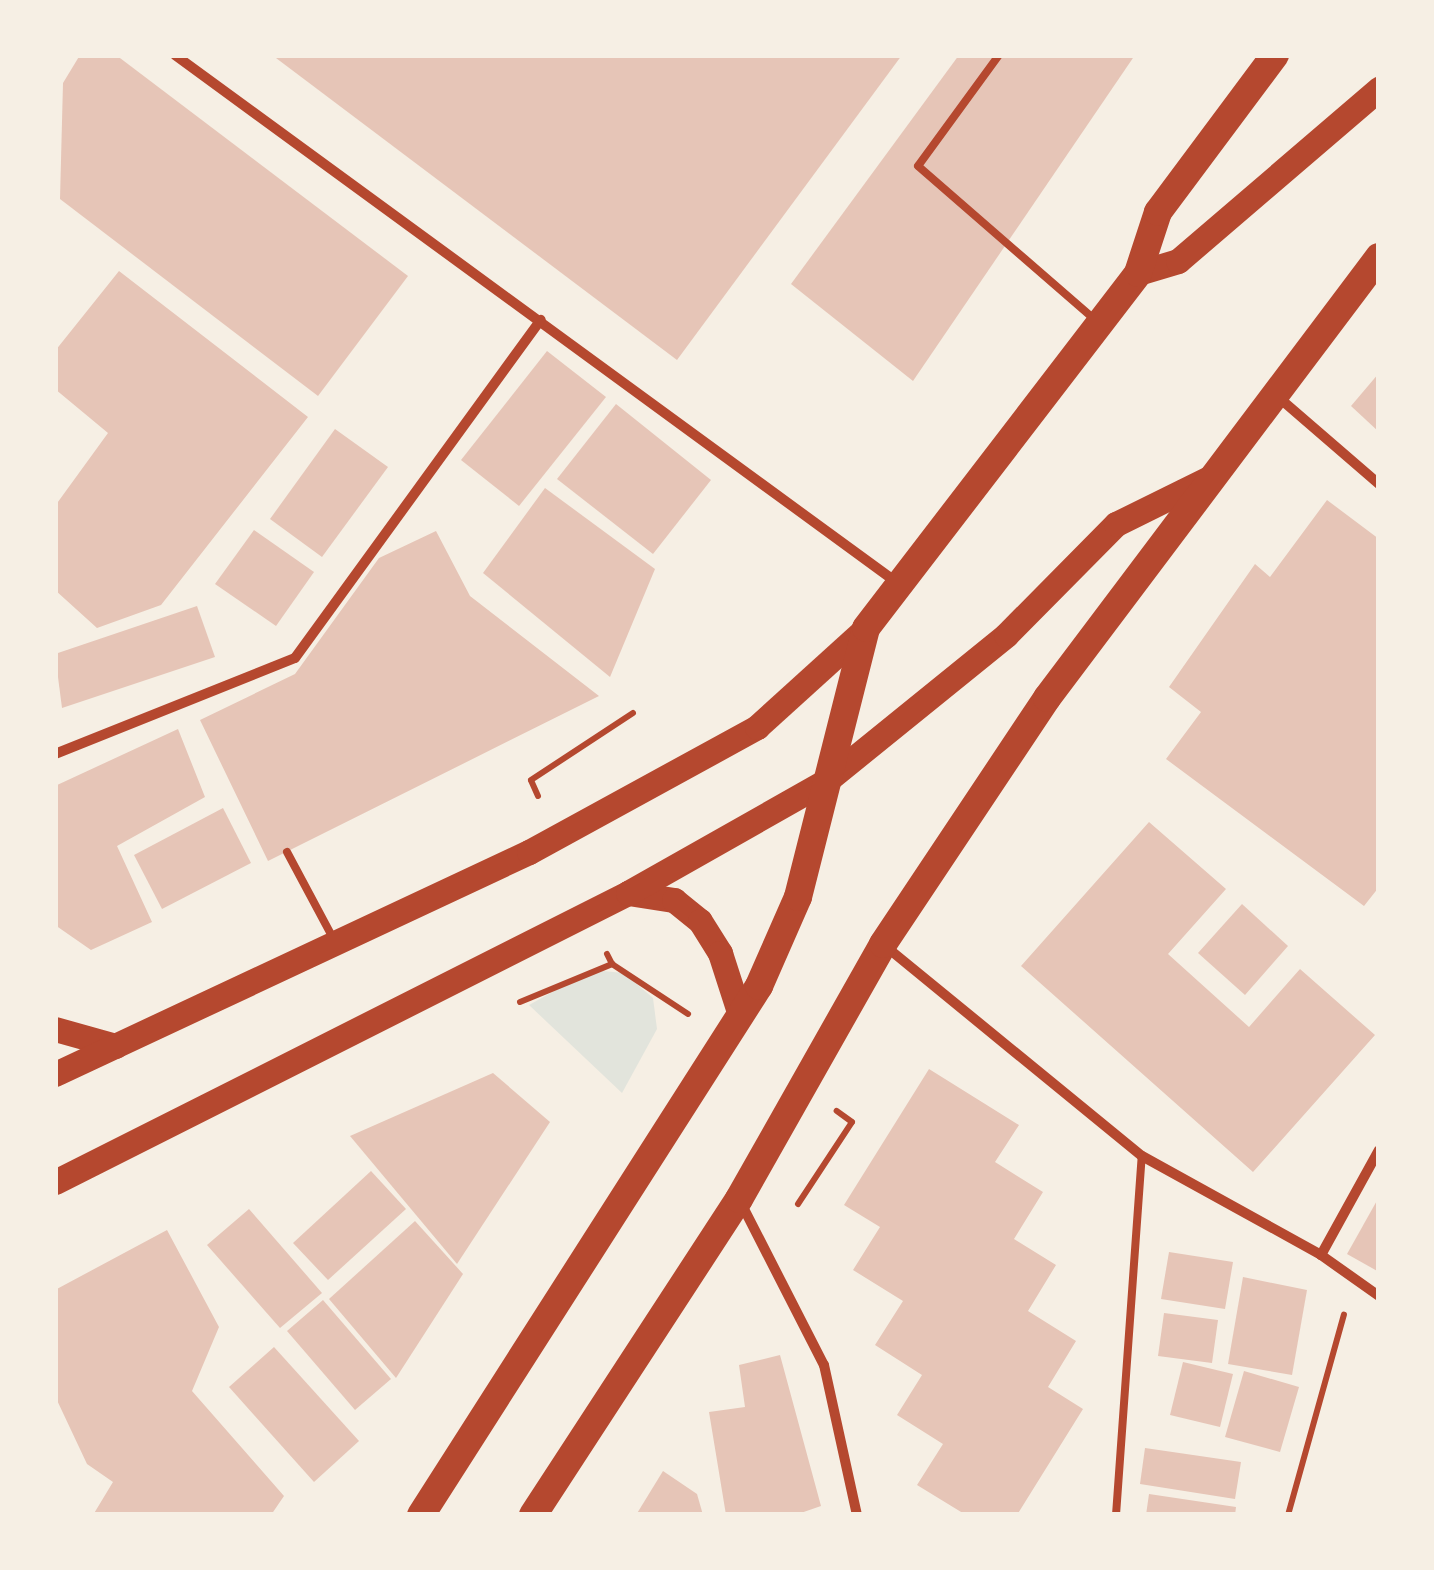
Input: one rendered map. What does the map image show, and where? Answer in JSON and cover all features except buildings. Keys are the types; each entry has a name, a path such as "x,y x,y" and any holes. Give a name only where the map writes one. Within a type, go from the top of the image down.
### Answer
{"highway":[{"path":"421,1515 740,1015 798,897 866,628 896,582 1138,273 1158,212 1275,55"},
{"path":"533,1515 739,1200 883,944 1047,698 1379,257"}],"main road":[{"path":"1138,273 1178,262 1379,89"},
{"path":"55,1182 628,893 826,781 1006,635 1116,524 1213,476"},
{"path":"55,1074 529,852 757,726 866,628"},
{"path":"628,893 674,900 700,921 720,954 740,1015"},
{"path":"55,1029 116,1046"}],"street":[{"path":"175,55 896,582"},
{"path":"55,754 295,658 541,320"},
{"path":"1276,395 1379,484"},
{"path":"883,944 1142,1156 1322,1255 1379,1296"},
{"path":"1322,1255 1379,1150"},
{"path":"739,1200 824,1365 856,1515"}],"lane":[{"path":"999,55 918,166 1032,271 1100,324"},
{"path":"288,852 336,942"},
{"path":"1116,1515 1142,1156"}],"path":[{"path":"546,814 531,780 633,713"},
{"path":"604,947 612,964 692,1016"},
{"path":"516,1003 612,964"},
{"path":"798,1204 852,1122 820,1101"},
{"path":"1288,1515 1354,1280"}],"shaded area":[{"path":"592,970 624,973 653,998 657,1029 622,1093 529,1005"}]}
